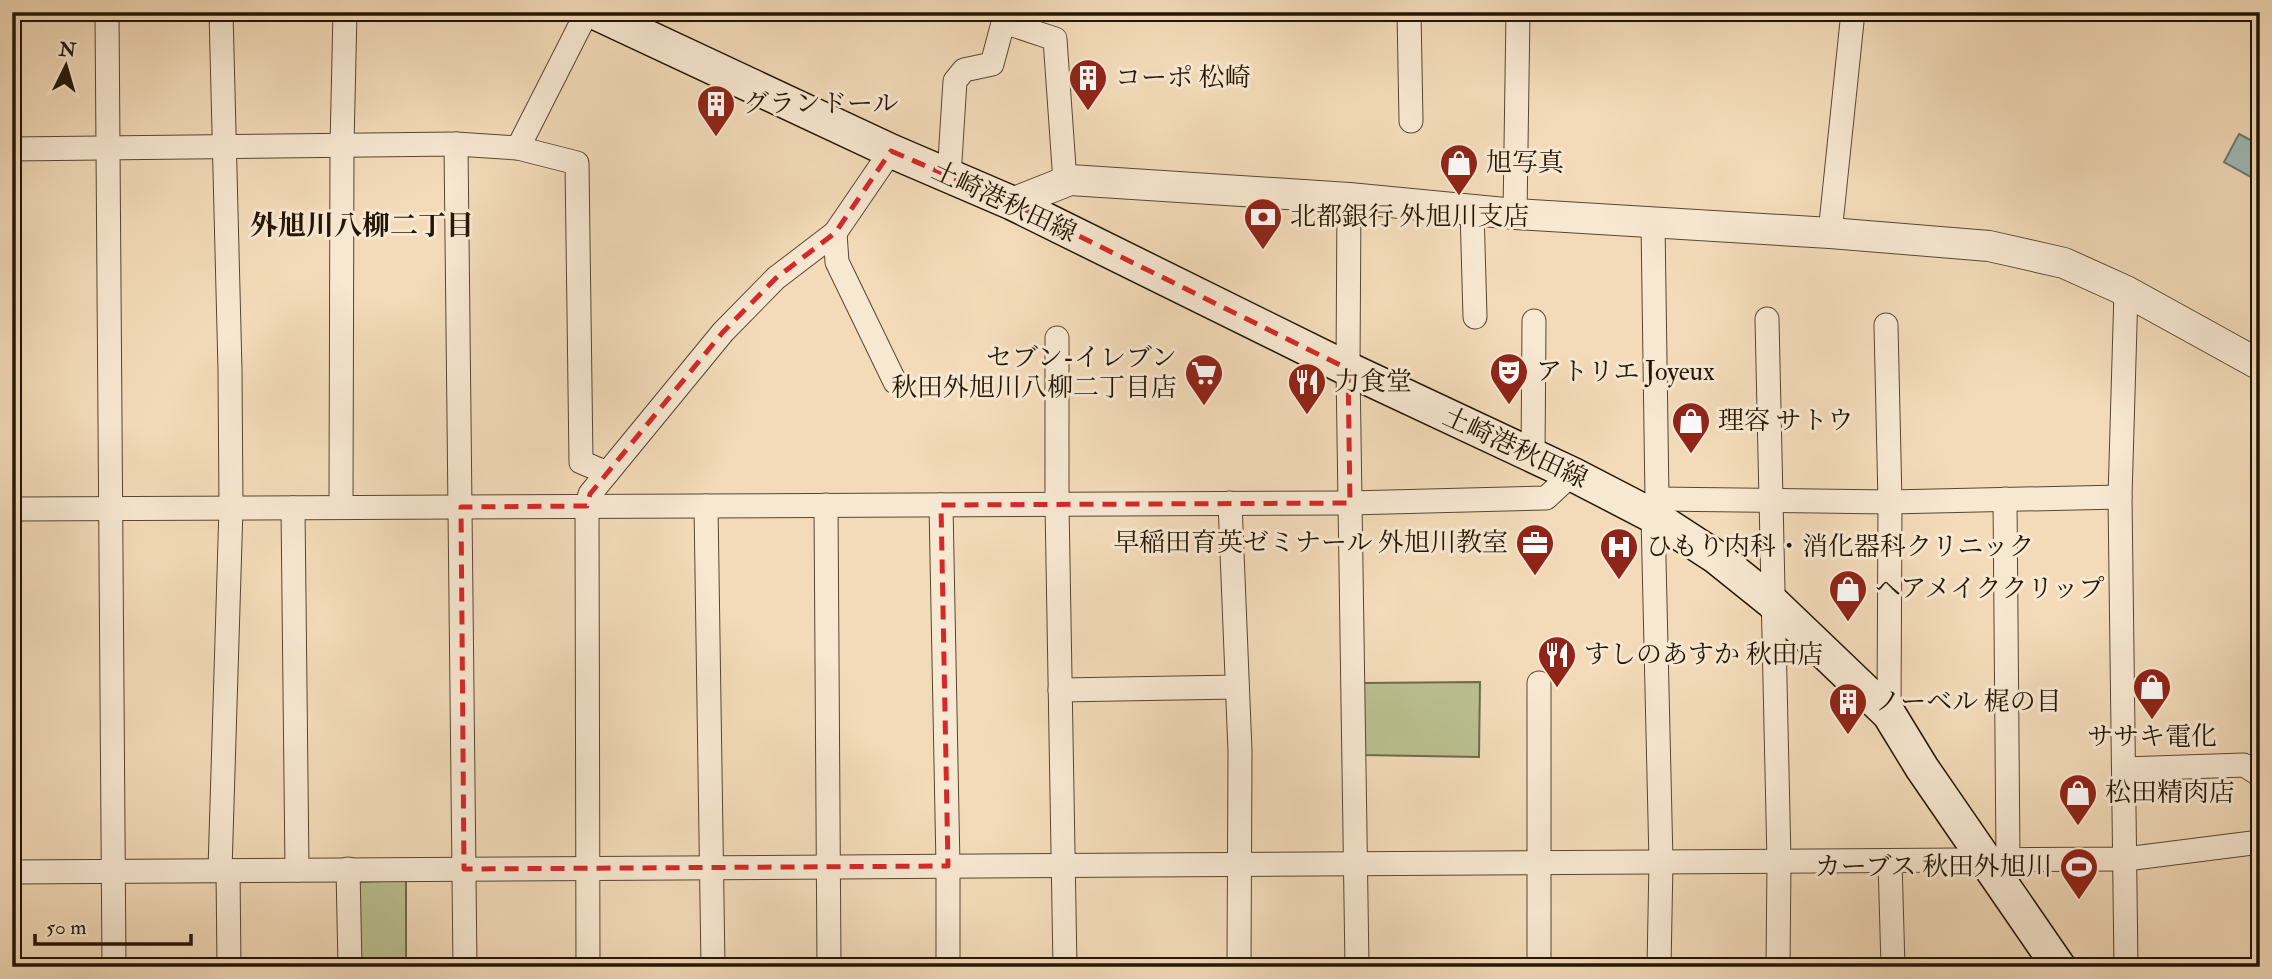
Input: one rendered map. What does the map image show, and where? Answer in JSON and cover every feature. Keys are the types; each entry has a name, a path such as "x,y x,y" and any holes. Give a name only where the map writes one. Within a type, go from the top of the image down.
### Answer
{"main road":[{"name":"土崎港秋田線","path":"593,12 891,151 1012,203 1348,369 1572,474 1655,508 1772,602 1889,714 1996,860 2059,967"}],"street":[{"path":"107,12 114,967"},
{"path":"221,12 230,370 231,508 225,870 229,967"},
{"path":"341,507 345,12"},
{"path":"518,148 587,12"},
{"path":"1409,12 1411,121"},
{"path":"1515,214 1518,12"},
{"path":"1830,233 1853,12"},
{"path":"949,176 955,80 964,69 992,64 1005,17 1055,39 1065,182"},
{"path":"12,149 456,144 518,148 577,163 581,462 607,473"},
{"path":"456,144 465,967"},
{"path":"588,967 587,506 590,494 723,332 776,278 835,233 891,151"},
{"path":"1012,203 1070,180 1989,246 2064,263 2126,291 2260,365"},
{"path":"1349,198 1348,369 1357,967"},
{"path":"1472,209 1475,317"},
{"path":"1653,223 1660,967"},
{"path":"835,233 837,262 895,382"},
{"path":"2126,291 2120,497 2126,967"},
{"path":"1767,319 1779,861 1778,967"},
{"path":"1534,321 1534,456"},
{"path":"1886,325 1890,502 1889,714"},
{"path":"1057,338 1057,504 1065,967"},
{"path":"12,509 1350,503 1546,498 1572,474"},
{"path":"1655,508 1769,501 1890,502 2120,497"},
{"path":"1996,860 2005,499"},
{"path":"1230,503 1240,751 1239,967"},
{"path":"826,505 829,967"},
{"path":"941,505 948,967"},
{"path":"706,506 713,967"},
{"path":"293,508 297,870"},
{"path":"1539,683 1539,967"},
{"path":"1060,690 1237,687"},
{"path":"2124,769 2244,765 2260,775"},
{"path":"12,872 2126,859 2260,842"},
{"path":"1891,861 1893,967"},
{"path":"348,869 350,967"}],"highlighted area":[{"path":"891,151 1012,203 1348,369 1350,503 941,505 948,866 464,869 461,507 587,506 590,494 723,332 776,278 835,233"}],"green space":[{"path":"1480,682 1479,757 1362,755 1362,683"},
{"path":"406,880 406,967 359,967 358,882"}],"water":[{"path":"2239,134 2260,145 2260,182 2224,162"}],"place":[{"name":"コーポ 松崎","path":"1088,112"},
{"name":"グランドール","path":"716,138"},
{"name":"旭写真","path":"1459,197"},
{"name":"北都銀行 外旭川支店","path":"1263,251"},
{"name":"アトリエ Joyeux","path":"1509,406"},
{"name":"セブン-イレブン 秋田外旭川八柳二丁目店","path":"1204,407"},
{"name":"力食堂","path":"1307,416"},
{"name":"理容 サトウ","path":"1691,455"},
{"name":"早稲田育英ゼミナール 外旭川教室","path":"1535,577"},
{"name":"ひもり内科・消化器科クリニック","path":"1619,581"},
{"name":"ヘアメイククリップ","path":"1848,623"},
{"name":"すしのあすか 秋田店","path":"1557,689"},
{"name":"ササキ電化","path":"2152,721"},
{"name":"ノーベル 梶の目","path":"1848,736"},
{"name":"松田精肉店","path":"2078,827"},
{"name":"カーブス 秋田外旭川","path":"2079,901"}],"district":[{"name":"外旭川八柳二丁目","path":"362,226"}]}
